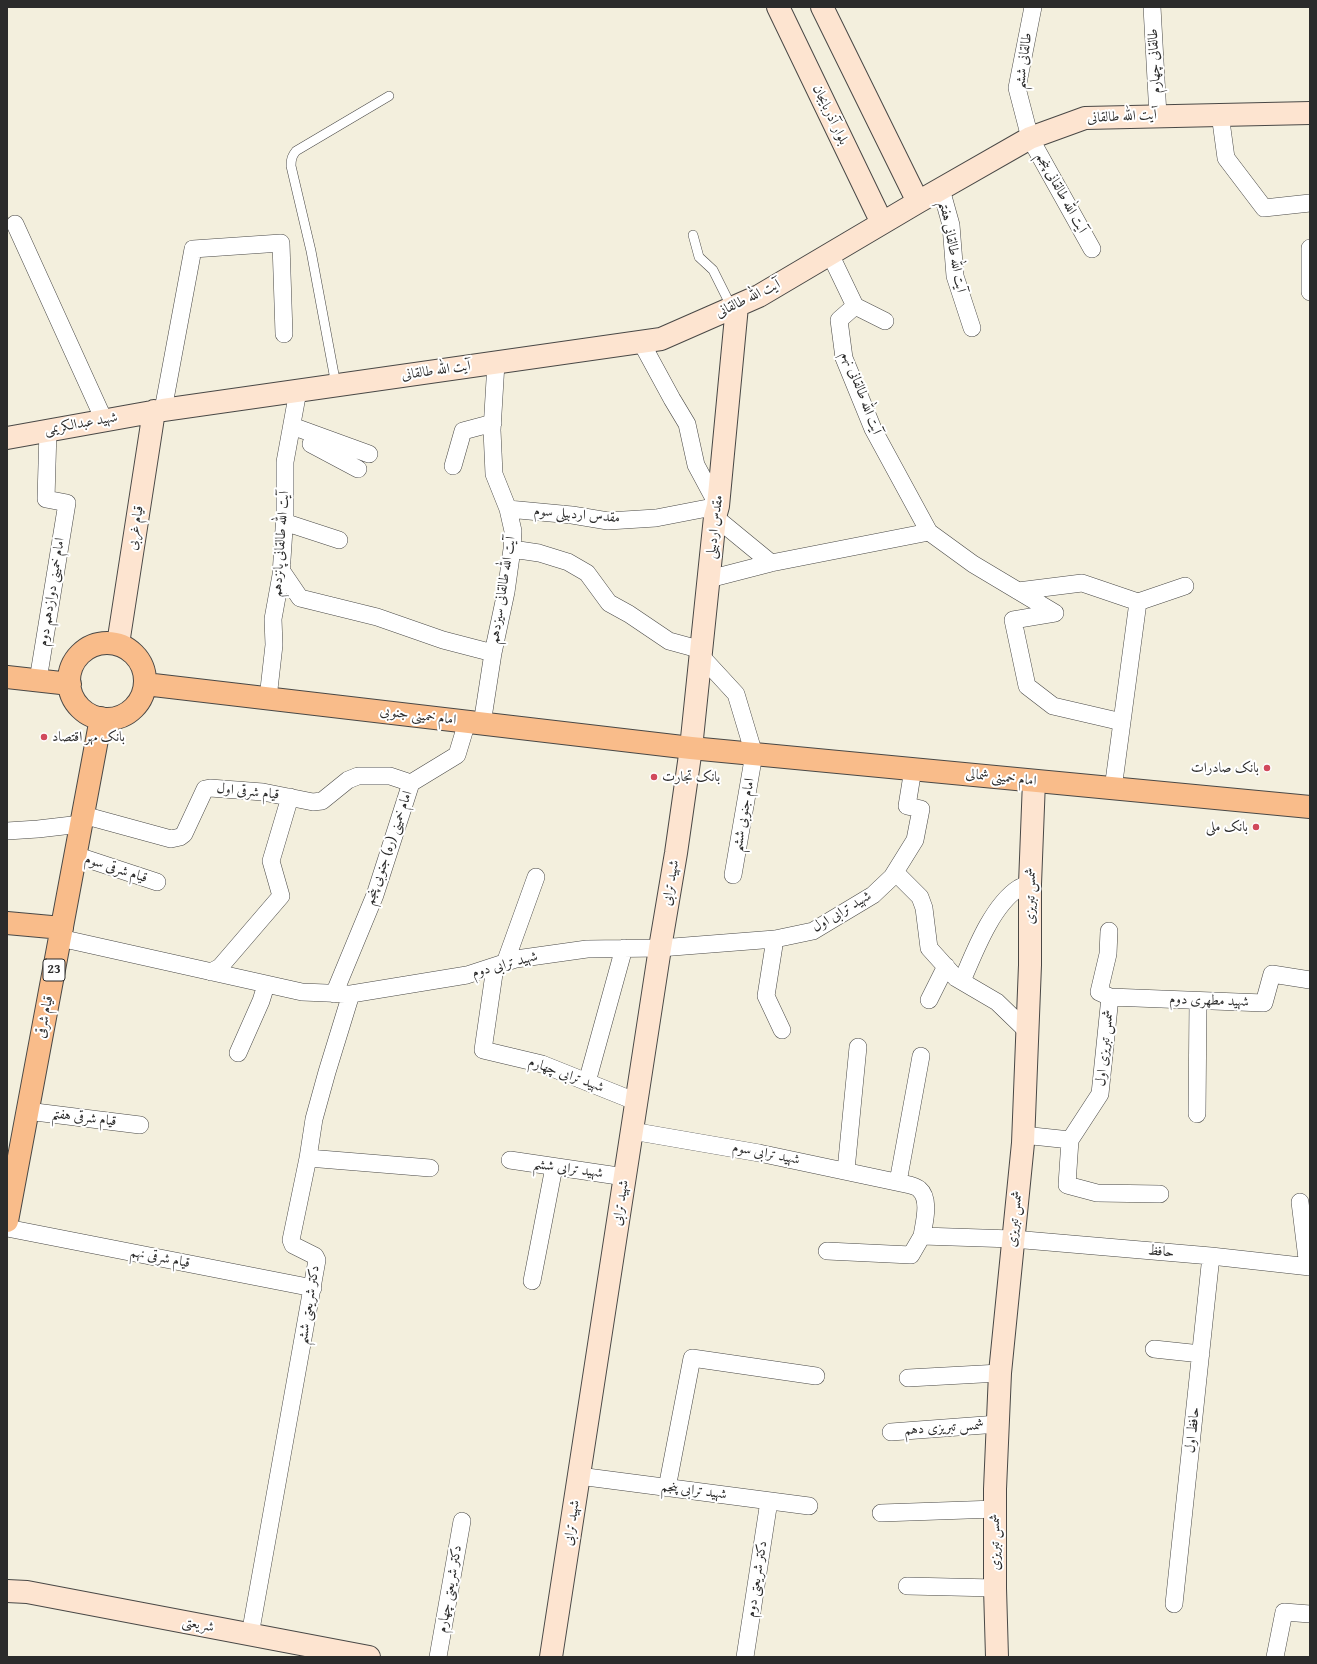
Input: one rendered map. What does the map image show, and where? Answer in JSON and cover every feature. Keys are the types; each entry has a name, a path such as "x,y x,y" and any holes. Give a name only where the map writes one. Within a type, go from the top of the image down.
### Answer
{"main road":[{"path":"106,643 118,644 130,650 139,659 144,671 145,684 142,696 135,707 130,711 113,718 101,718 89,714 79,706 73,696 70,684 70,672 75,660 84,651 94,645 106,643"},
{"path":"7,677 70,684"},
{"name":"امام خمینی جنوبی","path":"145,684 691,748"},
{"name":"قیام شرقی","path":"7,1221 101,718"},
{"name":"امام خمینی شمالی","path":"691,748 1310,807"},
{"path":"7,923 61,933"}],"street":[{"name":"بلوار آذربایجان","path":"778,7 882,223"},
{"path":"822,7 918,202"},
{"name":"طالقانی ششم","path":"1030,138 1017,88 1033,7"},
{"name":"طالقانی چهارم","path":"1152,7 1158,116"},
{"name":"آیت الله طالقانی","path":"159,410 661,339 759,296 1030,138 1085,118 1310,113"},
{"path":"1220,114 1226,158 1264,208 1310,203"},
{"name":"آیت الله طالقانی پنجم","path":"1030,138 1092,249"},
{"name":"آیت الله طالقانی هفتم","path":"941,189 951,225 955,276 972,328"},
{"path":"15,224 104,420"},
{"path":"159,410 192,249 281,243 284,334"},
{"path":"1310,248 1310,292"},
{"path":"830,254 855,306 885,321"},
{"name":"آیت الله طالقانی نهم","path":"855,306 839,320 844,358 873,429 929,532"},
{"name":"مقدس اردبیلی","path":"691,748 716,512 735,307"},
{"path":"641,342 687,424 696,465 716,512 770,563"},
{"name":"آیت الله طالقانی سیزدهم","path":"475,723 493,653 506,592 512,549 513,531 508,509 494,474 493,423 496,363"},
{"name":"آیت الله طالقانی پانزدهم","path":"268,698 274,645 273,618 281,570 284,522 285,462 298,391"},
{"name":"شهید عبدالکریمی","path":"7,438 159,410"},
{"name":"قیام غربی","path":"118,644 159,410"},
{"path":"453,466 463,431 493,423"},
{"path":"292,426 369,454"},
{"name":"امام خمینی دوازدهم دوم","path":"38,680 67,503 46,499 48,430"},
{"path":"315,434 311,444 358,469"},
{"name":"مقدس اردبیلی سوم","path":"508,509 572,515 608,521 716,512"},
{"path":"284,522 339,540"},
{"path":"709,578 770,563 929,532 973,564 1055,613 1013,620 1027,686 1053,706 1122,722"},
{"path":"512,549 539,553 568,562 587,573 609,603 629,614 669,641 701,653 736,694 754,754"},
{"path":"281,570 300,598 377,617 443,640 493,653"},
{"path":"1018,591 1082,583 1138,602 1185,586"},
{"path":"1113,789 1138,602"},
{"name":"امام خمینی (ره) جنوبی پنجم","path":"334,994 375,895 411,783 457,755 475,723"},
{"name":"شهید ترابی","path":"551,1657 691,748"},
{"name":"امام جنوبی ششم","path":"733,875 754,754"},
{"name":"شهید ترابی اول","path":"660,948 775,939 813,931 873,895 892,877 915,840 922,809 907,806 913,770"},
{"name":"قیام شرقی اول","path":"82,820 171,839 180,837 184,834 205,789 210,788 263,792 313,802 322,801 348,780 358,776 390,776 411,783"},
{"name":"شمس تبریزی","path":"997,1657 995,1588 1000,1373 1023,1135 1028,1032 1030,884 1034,781"},
{"path":"211,972 220,967 281,896 272,861 290,797"},
{"path":"7,831 38,829 82,820"},
{"name":"قیام شرقی سوم","path":"75,855 157,882"},
{"path":"895,872 920,897 929,948 956,978 997,1002 1028,1032"},
{"path":"500,965 536,877"},
{"path":"962,981 978,944 999,906 1019,888 1030,884"},
{"path":"1109,930 1108,954 1099,992 1110,998"},
{"name":"شهید ترابی دوم","path":"61,933 266,985 302,992 334,994 351,994 467,975 516,959 587,949 660,948"},
{"path":"775,939 766,996 782,1030"},
{"path":"587,1082 624,948"},
{"name":"شهید ترابی چهارم","path":"500,965 483,1050 542,1064 637,1102"},
{"path":"929,1000 946,966"},
{"name":"شهید مطهری دوم","path":"1110,998 1264,1003 1272,974 1310,980"},
{"path":"238,1053 261,1001 266,985"},
{"name":"دکتر شریعتی ششم","path":"250,1635 317,1260 316,1256 293,1245 291,1240 308,1158 314,1119 326,1072 351,994"},
{"name":"شمس تبریزی اول","path":"1070,1140 1100,1094 1110,998"},
{"path":"1197,1114 1198,1001"},
{"path":"846,1170 858,1047"},
{"path":"898,1182 921,1056"},
{"name":"قیام شرقی هفتم","path":"27,1111 140,1125"},
{"name":"شهید ترابی سوم","path":"632,1131 758,1152 846,1170 898,1182 920,1189 925,1198 926,1214 922,1236"},
{"path":"1023,1135 1070,1140 1066,1184 1096,1193 1160,1194"},
{"path":"308,1158 430,1168"},
{"name":"شهید ترابی ششم","path":"510,1160 625,1177"},
{"path":"532,1281 554,1167"},
{"path":"1300,1202 1309,1267"},
{"name":"قیام شرقی نهم","path":"7,1228 313,1288"},
{"path":"827,1251 911,1255 922,1236"},
{"name":"حافظ","path":"922,1236 1013,1239 1211,1256 1309,1267"},
{"name":"حافظ اول","path":"1174,1604 1211,1256"},
{"path":"1154,1349 1201,1354"},
{"path":"667,1488 692,1358 816,1376"},
{"path":"908,1378 1000,1373"},
{"name":"شمس تبریزی دهم","path":"891,1432 998,1424"},
{"name":"شهید ترابی پنجم","path":"579,1476 809,1506"},
{"name":"دکتر شریعتی دوم","path":"745,1657 770,1501"},
{"path":"881,1513 996,1509"},
{"name":"دکتر شریعتی چهارم","path":"438,1657 462,1521"},
{"name":"شریعتی","path":"7,1582 17,1592 359,1656"},
{"path":"907,1586 995,1588"},
{"path":"1275,1657 1284,1612 1310,1614"}],"lane":[{"path":"336,386 311,251 291,166 291,160 296,151 389,96"},
{"path":"693,235 699,257 713,270 735,307"}],"place":[{"name":"بانک مهر اقتصاد","path":"44,737"},
{"name":"بانک صادرات","path":"1267,768"},
{"name":"بانک تجارت","path":"654,777"},
{"name":"بانک ملی","path":"1256,827"}]}
